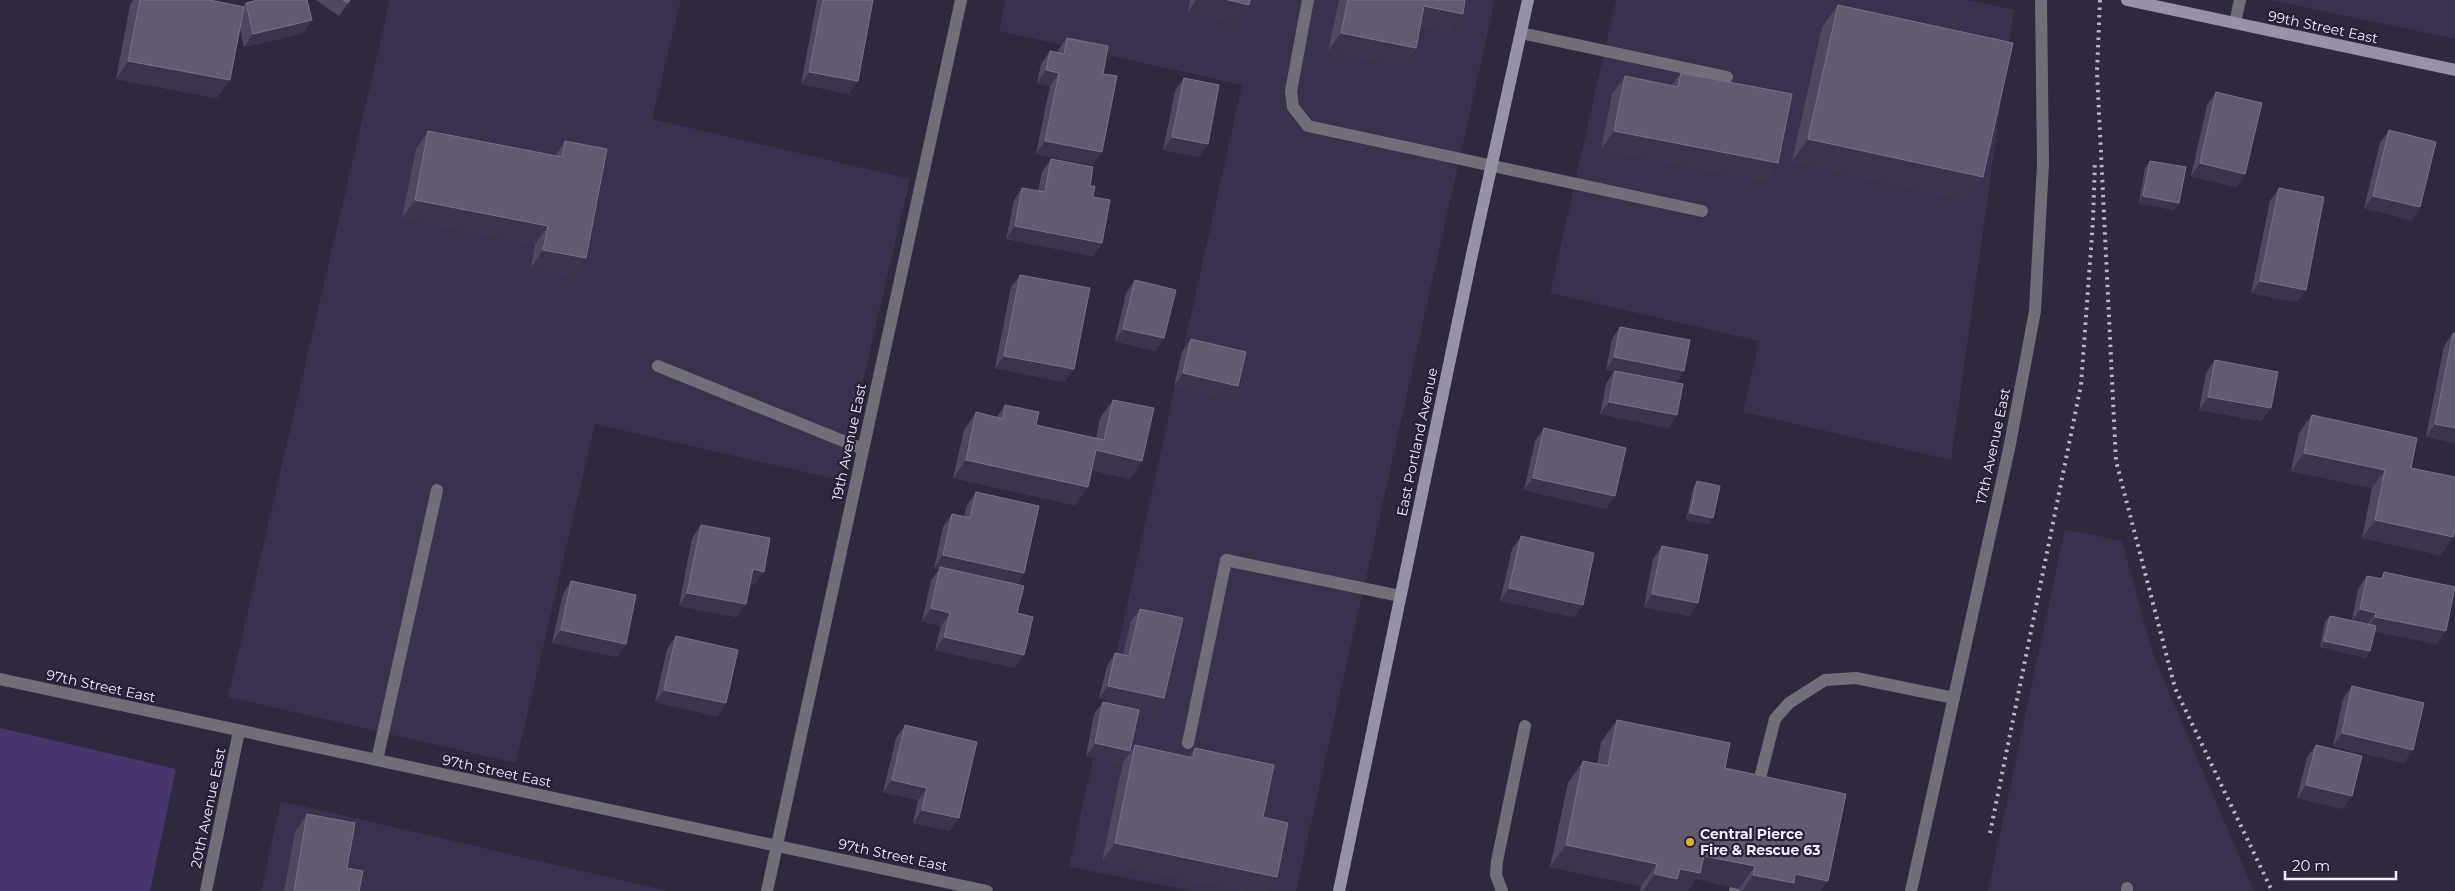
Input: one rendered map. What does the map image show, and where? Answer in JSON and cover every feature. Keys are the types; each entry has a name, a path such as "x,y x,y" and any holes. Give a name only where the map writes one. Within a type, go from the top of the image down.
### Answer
{"main road":[{"name":"East Portland Avenue","path":"1338,891 1528,0"},
{"name":"99th Street East","path":"2127,0 2455,70"}],"street":[{"name":"19th Avenue East","path":"767,891 961,0"},
{"path":"1308,0 1291,91 1293,107 1308,126 1702,211"},
{"name":"17th Avenue East","path":"1911,891 2009,449 2035,311 2043,164 2041,0"},
{"path":"2234,23 2240,0"},
{"path":"1521,33 1728,77"},
{"path":"658,366 863,449"},
{"path":"377,760 437,490"},
{"path":"1188,743 1226,560 1400,596"},
{"path":"1755,800 1775,719 1789,703 1825,680 1856,678 1954,698"},
{"name":"97th Street East","path":"0,679 987,891"},
{"path":"1502,891 1496,875 1497,861 1526,726"},
{"name":"20th Avenue East","path":"206,891 239,731"}],"shaded area":[{"path":"390,0 681,0 652,119 910,179 840,480 595,424 516,763 228,697"},
{"path":"1006,0 1495,0 1296,891 1191,891 1069,867 1242,85 999,31"},
{"path":"1616,0 1968,0 2014,10 1951,460 1743,412 1759,341 1550,293"},
{"path":"2270,0 2455,0 2455,39"},
{"path":"2065,529 2122,541 2154,657 2254,891 1988,891"},
{"path":"0,728 176,769 150,891 0,891"},
{"path":"281,801 669,891 261,891"}],"building":[{"path":"140,0 210,0 244,7 230,80 128,61"},
{"path":"258,0 307,0 312,20 253,34 246,3"},
{"path":"823,0 873,0 858,81 809,72"},
{"path":"1228,0 1250,0 1249,5"},
{"path":"1348,0 1465,0 1463,14 1424,6 1416,48 1341,33"},
{"path":"1838,5 2013,43 1983,177 1808,139"},
{"path":"1067,38 1108,46 1103,74 1117,76 1102,152 1045,141 1059,73 1046,70 1050,51 1064,54"},
{"path":"1681,73 1792,94 1778,163 1614,131 1625,76 1678,87"},
{"path":"1184,78 1219,85 1208,144 1172,137"},
{"path":"2216,92 2262,103 2245,174 2200,163"},
{"path":"2389,130 2436,142 2420,207 2373,196"},
{"path":"428,131 562,157 565,141 607,149 586,258 543,250 548,226 415,200"},
{"path":"1051,159 1093,167 1090,186 1095,186 1093,197 1110,200 1102,243 1015,226 1022,188 1045,192"},
{"path":"2150,161 2186,167 2179,203 2143,196"},
{"path":"2279,188 2324,197 2306,290 2260,281"},
{"path":"1020,275 1090,288 1074,369 1004,356"},
{"path":"1135,280 1176,290 1164,338 1123,329"},
{"path":"1620,327 1690,340 1684,371 1614,357"},
{"path":"2453,333 2455,333 2455,428 2435,424"},
{"path":"1191,339 1246,352 1238,386 1183,373"},
{"path":"2215,360 2278,372 2271,408 2208,397"},
{"path":"1615,371 1683,384 1677,415 1609,402"},
{"path":"1113,400 1154,408 1142,461 1096,450 1088,487 966,460 976,412 1003,419 1005,405 1039,412 1036,425 1104,440"},
{"path":"2312,415 2417,438 2411,468 2455,477 2455,529 2453,537 2375,520 2385,470 2304,453"},
{"path":"1544,428 1626,448 1615,496 1533,478"},
{"path":"1697,481 1720,486 1713,518 1690,513"},
{"path":"976,492 1039,506 1024,573 943,555 952,514 970,518"},
{"path":"701,525 770,538 764,572 753,569 746,604 687,593"},
{"path":"1521,536 1594,553 1583,605 1509,588"},
{"path":"1662,546 1708,555 1698,603 1652,594"},
{"path":"940,567 1024,586 1017,613 1033,617 1024,655 944,637 950,613 931,608"},
{"path":"2384,572 2455,587 2446,631 2375,617 2376,613 2360,609 2367,576 2383,579"},
{"path":"571,581 636,595 626,644 561,630"},
{"path":"1140,609 1183,618 1164,698 1108,686 1115,653 1129,656"},
{"path":"2330,616 2376,626 2370,651 2324,641"},
{"path":"676,636 738,650 726,703 664,690"},
{"path":"2352,686 2424,703 2413,750 2342,733"},
{"path":"1103,702 1139,710 1130,751 1095,743"},
{"name":"Central Pierce Fire & Rescue 63","path":"1617,720 1730,743 1725,768 1846,794 1828,881 1795,874 1794,883 1753,875 1755,866 1704,856 1700,873 1680,869 1677,879 1655,874 1657,864 1566,845 1583,761 1608,766"},
{"path":"905,725 977,742 959,818 922,810 927,788 892,780"},
{"path":"1135,745 1193,758 1195,748 1274,765 1263,817 1288,823 1277,877 1115,843"},
{"path":"2316,745 2362,756 2352,796 2306,785"},
{"path":"307,814 355,823 347,868 363,871 359,891 294,891"}],"railway":[{"path":"2100,0 2097,71 2116,461 2175,688 2272,891"},
{"path":"1990,833 2081,385 2093,221 2095,161"}],"place":[{"name":"Central Pierce Fire & Rescue 63","path":"1690,842"}]}
